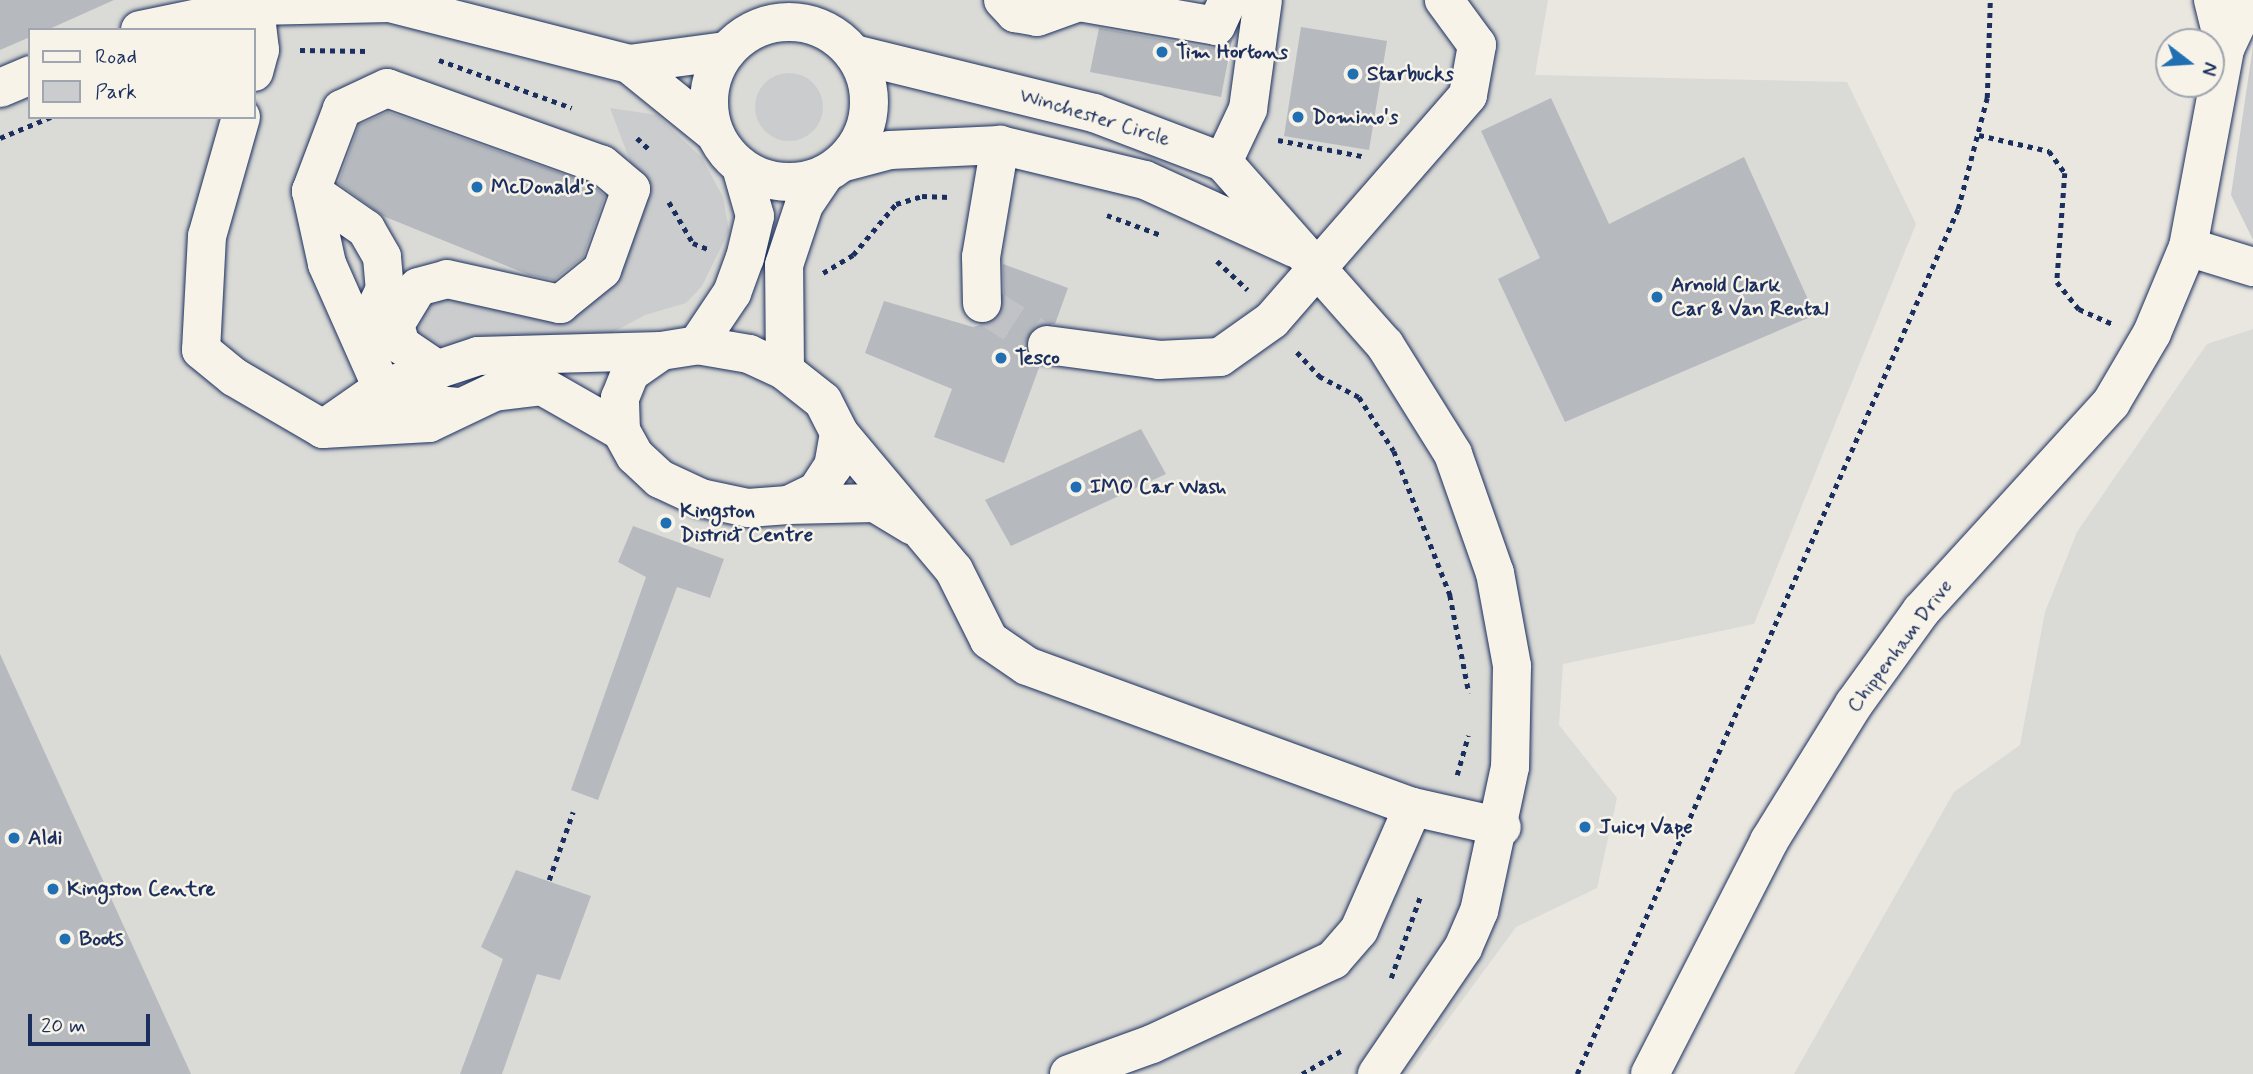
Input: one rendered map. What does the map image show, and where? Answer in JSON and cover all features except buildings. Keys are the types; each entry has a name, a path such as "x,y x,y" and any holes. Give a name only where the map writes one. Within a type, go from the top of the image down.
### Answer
{"main road":[{"path":"1003,0 1015,13 1037,17 1079,2 1216,26 1228,0"},
{"path":"1230,147 1248,109 1263,0"},
{"path":"1047,345 1159,360 1220,357 1272,320 1307,259 1408,164 1468,95 1477,45 1444,0"},
{"path":"2213,0 2220,28"},
{"path":"2225,48 2248,0"},
{"path":"255,3 256,28"},
{"path":"149,28 255,3 390,3 629,64 727,51"},
{"path":"713,132 709,90 727,51 771,13 838,29 870,98 867,121 835,168 804,205 784,265 785,371"},
{"name":"Winchester Circle","path":"838,29 1094,113 1230,147 1254,191 1307,259 1415,387 1453,454 1495,573 1512,666 1502,827 1463,948 1377,1074"},
{"path":"256,32 257,61"},
{"path":"629,64 713,132 741,167 755,216 745,258 732,293 679,348 630,373 620,398 621,431 635,456 660,479 701,498 748,508 875,503 918,529"},
{"path":"0,88 28,76"},
{"path":"438,370 401,345 395,325 418,287 447,279 560,303 602,270 631,189 603,165 387,88 342,110 311,191 327,264 382,388 416,403 458,407"},
{"name":"Chippenham Drive","path":"1650,1074 1769,841 1854,704 1921,611 2111,404 2152,332 2188,247 2216,98"},
{"path":"240,119 207,236 201,350 241,382 323,429 429,422 494,392 542,386 621,431"},
{"path":"982,303 989,202 1000,145"},
{"name":"Winchester Circle","path":"835,168 890,150 1000,145 1145,180 1307,259"},
{"path":"741,167 782,183 835,168"},
{"path":"311,191 366,229 382,257 385,289 360,338"},
{"path":"2188,247 2253,267"},
{"path":"323,429 382,388 438,370 519,351 679,348 749,354 785,371 823,401 839,433 954,570 989,640 1027,666 1428,812 1502,827"},
{"path":"788,505 817,491 833,466 839,433"},
{"path":"1069,1074 1152,1044 1203,1015 1333,960 1359,930 1428,812"}],"path":[{"path":"1577,1074 1958,209 1979,135 1990,0"},
{"path":"257,61 372,51"},
{"path":"432,58 583,113"},
{"path":"0,138 46,119"},
{"path":"631,134 654,158"},
{"path":"1979,135 2049,151 2065,173 2057,282 2079,309 2152,332"},
{"path":"1230,147 1408,164"},
{"path":"666,195 693,243 745,258"},
{"path":"784,265 828,274 896,204 922,195 989,202"},
{"path":"1100,214 1168,238"},
{"path":"1204,254 1228,267 1319,376 1359,397 1394,451 1450,595 1470,701"},
{"path":"1428,812 1469,726"},
{"path":"549,880 573,813"},
{"path":"1389,984 1423,887"},
{"path":"1302,1074 1354,1037"}],"shaded area":[{"path":"0,0 1548,0 1535,75 1847,82 1916,224 1754,624 1563,664 1559,725 1617,798 1597,888 1516,927 1408,1074 0,1074"},
{"path":"2253,329 2253,1074 1794,1074 1954,792 2020,745 2045,612 2077,532 2207,344"}],"green space":[{"path":"2253,46 2253,240 2231,195"},
{"path":"789,73 802,76 813,83 820,94 823,107 820,120 813,131 802,138 789,141 776,138 765,131 758,120 755,107 758,94 765,83 776,76"},
{"path":"610,108 657,115 702,158 723,197 729,231 702,286 686,303 645,315 608,335 450,354 415,338 409,315 423,295 565,310 637,179"}],"tunnel":[{"path":"982,303 1047,345"}],"place":[{"name":"Tim Hortons","path":"1162,52"},
{"name":"Starbucks","path":"1353,74"},
{"name":"Domino's","path":"1298,117"},
{"name":"McDonald's","path":"477,187"},
{"name":"Arnold Clark Car & Van Rental","path":"1657,297"},
{"name":"Tesco","path":"1001,358"},
{"name":"IMO Car Wash","path":"1076,487"},
{"name":"Kingston District Centre","path":"666,523"},
{"name":"Juicy Vape","path":"1585,827"},
{"name":"Aldi","path":"14,838"},
{"name":"Kingston Centre","path":"53,889"},
{"name":"Boots","path":"65,939"}]}
